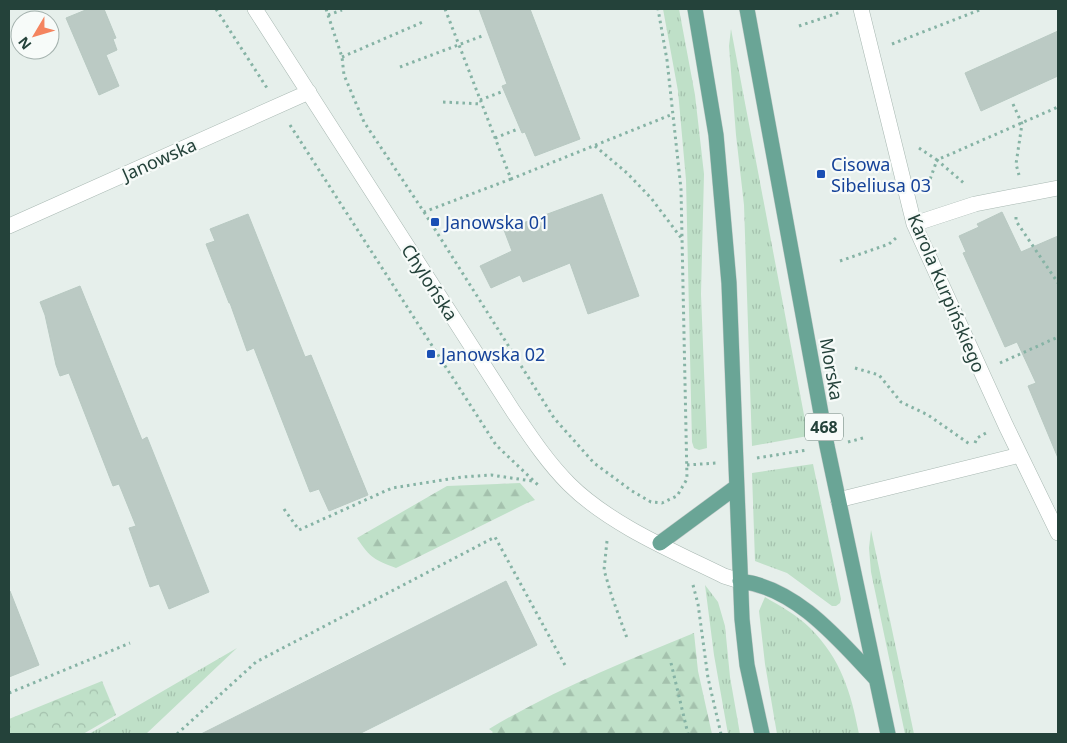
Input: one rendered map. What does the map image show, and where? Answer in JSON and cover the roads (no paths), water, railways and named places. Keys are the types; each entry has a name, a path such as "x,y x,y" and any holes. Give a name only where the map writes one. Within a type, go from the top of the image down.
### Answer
{"main road":[{"path":"696,9 716,135 729,283 742,619 747,665 762,734"},
{"name":"Morska","path":"747,9 827,446 888,734"},
{"path":"660,543 736,487"},
{"path":"740,581 756,583 796,604 838,639 877,680"}],"street":[{"name":"Chylońska","path":"255,9 513,411 549,461 594,506 724,576 740,581"},
{"name":"Karola Kurpińskiego","path":"861,9 914,224 1020,455 1058,532"},
{"name":"Janowska","path":"9,226 309,92"},
{"path":"914,224 986,202 1058,188"},
{"path":"838,500 1020,455"}],"place":[{"name":"Cisowa Sibeliusa 03","path":"821,174"},
{"name":"Janowska 01","path":"435,222"},
{"name":"Janowska 02","path":"431,354"}]}
